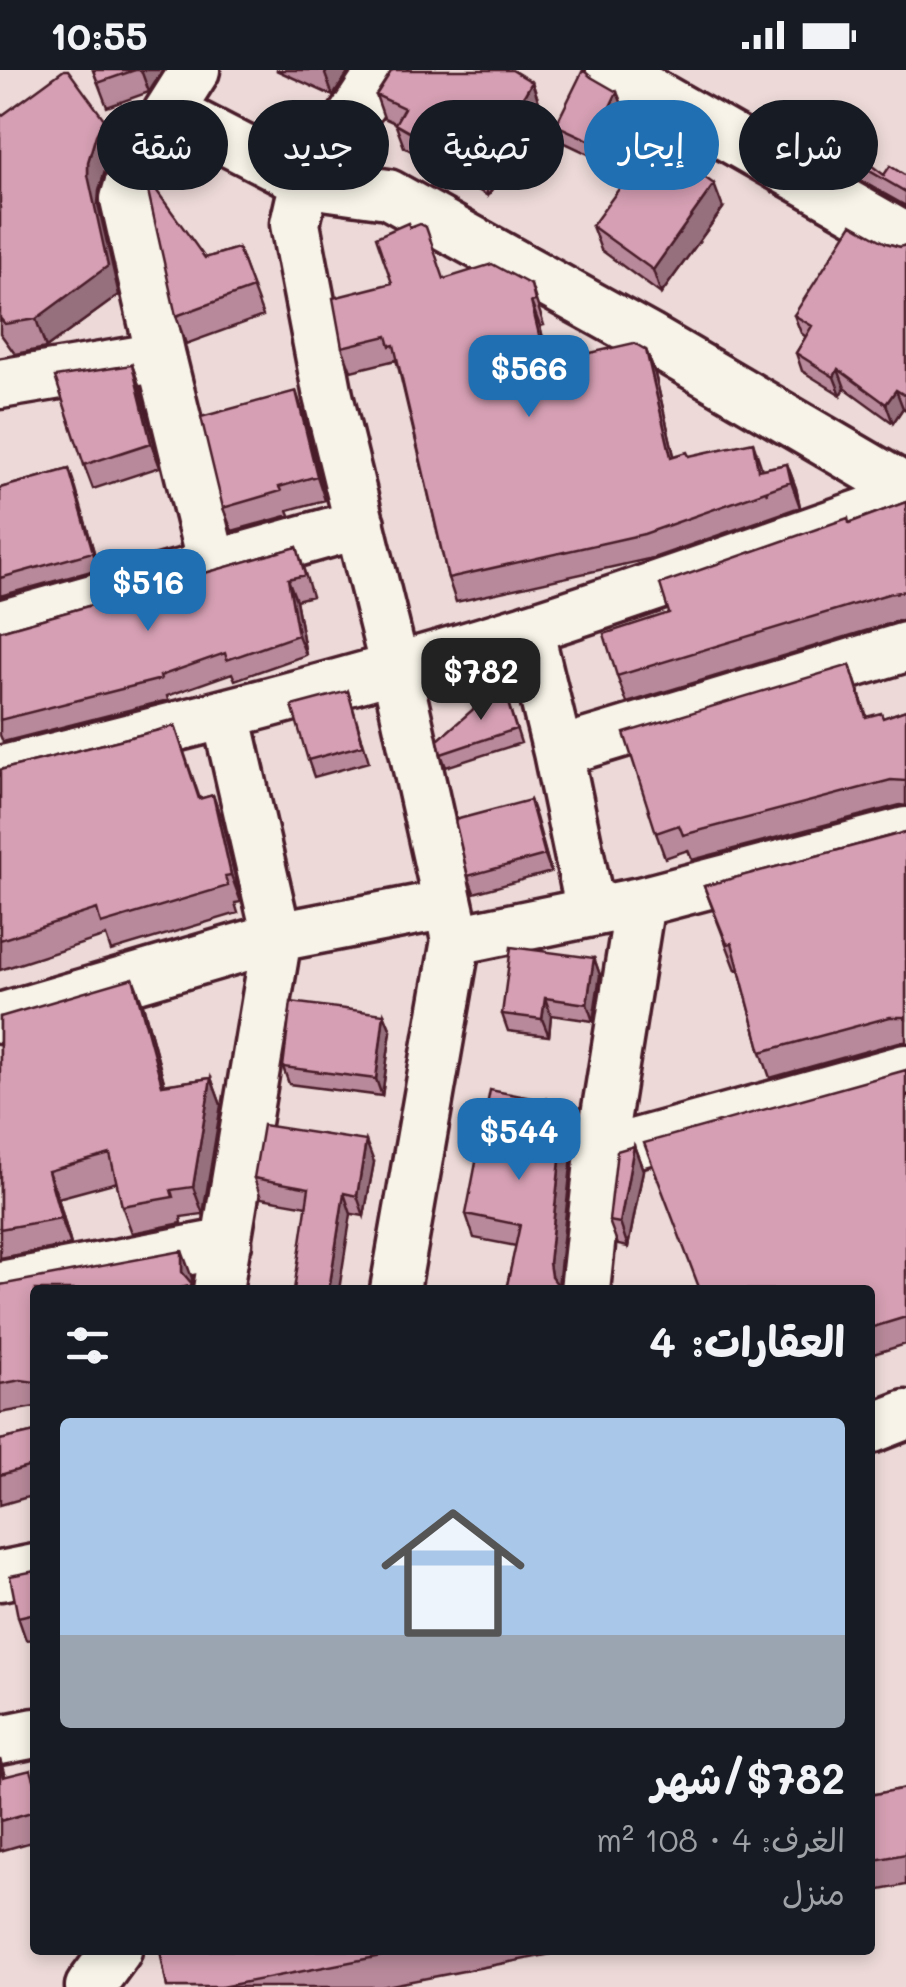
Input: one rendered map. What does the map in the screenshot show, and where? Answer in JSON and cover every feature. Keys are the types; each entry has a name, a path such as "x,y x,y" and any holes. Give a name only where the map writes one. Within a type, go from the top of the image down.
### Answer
{"street":[{"path":"176,100 196,70"},
{"path":"363,100 383,70"},
{"path":"610,70 906,238"},
{"path":"128,190 125,199 212,565"},
{"path":"305,190 295,224 328,396 452,922 397,1285"},
{"path":"359,190 388,194 648,338 906,489"},
{"path":"0,384 161,357"},
{"path":"0,771 226,714 528,628 906,500"},
{"path":"0,625 360,524"},
{"path":"528,628 591,912"},
{"path":"558,752 906,647"},
{"path":"219,1285 277,938 226,714"},
{"path":"0,1018 277,938 591,912 906,832"},
{"path":"585,1285 600,1153 640,902"},
{"path":"600,1153 906,1069"},
{"path":"0,1286 227,1243"},
{"path":"875,1427 906,1415"},
{"path":"0,1576 30,1570"},
{"path":"0,1740 30,1734"},
{"path":"90,1987 113,1955"}],"building":[{"path":"64,70 68,70 97,109 97,133 88,175 108,266 36,319 5,324 0,318 0,117"},
{"path":"93,70 135,70 98,83"},
{"path":"392,70 512,70 532,82 522,100 409,100 409,132 395,124 404,108 376,95"},
{"path":"583,70 617,92 613,100 584,100 584,138 564,129 564,109"},
{"path":"890,166 906,176 906,192 878,176 878,170 884,175"},
{"path":"148,190 156,190 205,258 238,248 253,288 176,316"},
{"path":"618,190 710,190 653,270 592,226"},
{"path":"408,223 410,228 420,224 426,227 444,279 492,264 531,285 535,301 531,302 546,363 634,343 646,350 671,457 753,442 758,470 787,464 791,482 644,534 448,578 394,345 390,346 387,336 342,347 333,298 392,283 376,237"},
{"path":"852,224 886,243 906,245 906,396 896,390 886,404 838,369 834,377 796,353 812,326 794,315"},
{"path":"132,365 151,443 84,465 55,377"},
{"path":"296,391 317,476 223,508 201,417"},
{"path":"69,469 93,552 0,578 0,488"},
{"path":"906,502 906,591 617,676 604,634 669,613 660,584 848,518 849,523"},
{"path":"297,547 305,575 288,579 298,635 227,660 225,653 160,676 161,679 0,720 0,631"},
{"path":"850,665 866,717 881,713 883,718 906,710 906,781 891,780 683,835 679,825 656,833 624,733"},
{"path":"502,684 516,729 441,754 438,740"},
{"path":"348,691 363,745 308,760 292,706"},
{"path":"175,726 199,799 213,795 231,875 225,876 228,886 101,924 97,909 0,940 0,770"},
{"path":"530,800 545,855 468,876 455,820"},
{"path":"906,832 906,1019 890,1017 761,1052 732,943 727,944 704,886"},
{"path":"511,947 594,958 587,1004 545,998 542,1019 502,1014"},
{"path":"133,978 162,1085 211,1078 193,1187 171,1190 173,1197 122,1206 110,1154 48,1171 61,1218 0,1229 0,1017"},
{"path":"291,1002 384,1014 376,1079 283,1067"},
{"path":"906,1070 906,1317 875,1326 875,1285 698,1285 644,1143"},
{"path":"490,1090 547,1101 542,1128 563,1132 549,1263 551,1276 558,1285 507,1285 520,1225 466,1214"},
{"path":"263,1125 366,1141 357,1196 344,1193 330,1285 295,1285 309,1188 254,1178"},
{"path":"634,1146 620,1223 609,1221 617,1151"},
{"path":"182,1251 182,1272 193,1285 30,1285 30,1381 0,1384 0,1285"},
{"path":"30,1433 30,1466 0,1475 0,1440"},
{"path":"30,1572 30,1614 18,1617 10,1576"},
{"path":"0,1765 3,1777 30,1770 30,1812 0,1821"},
{"path":"906,1788 906,1854 875,1860 875,1794"},
{"path":"161,1955 386,1955 221,1987 167,1987"}]}
